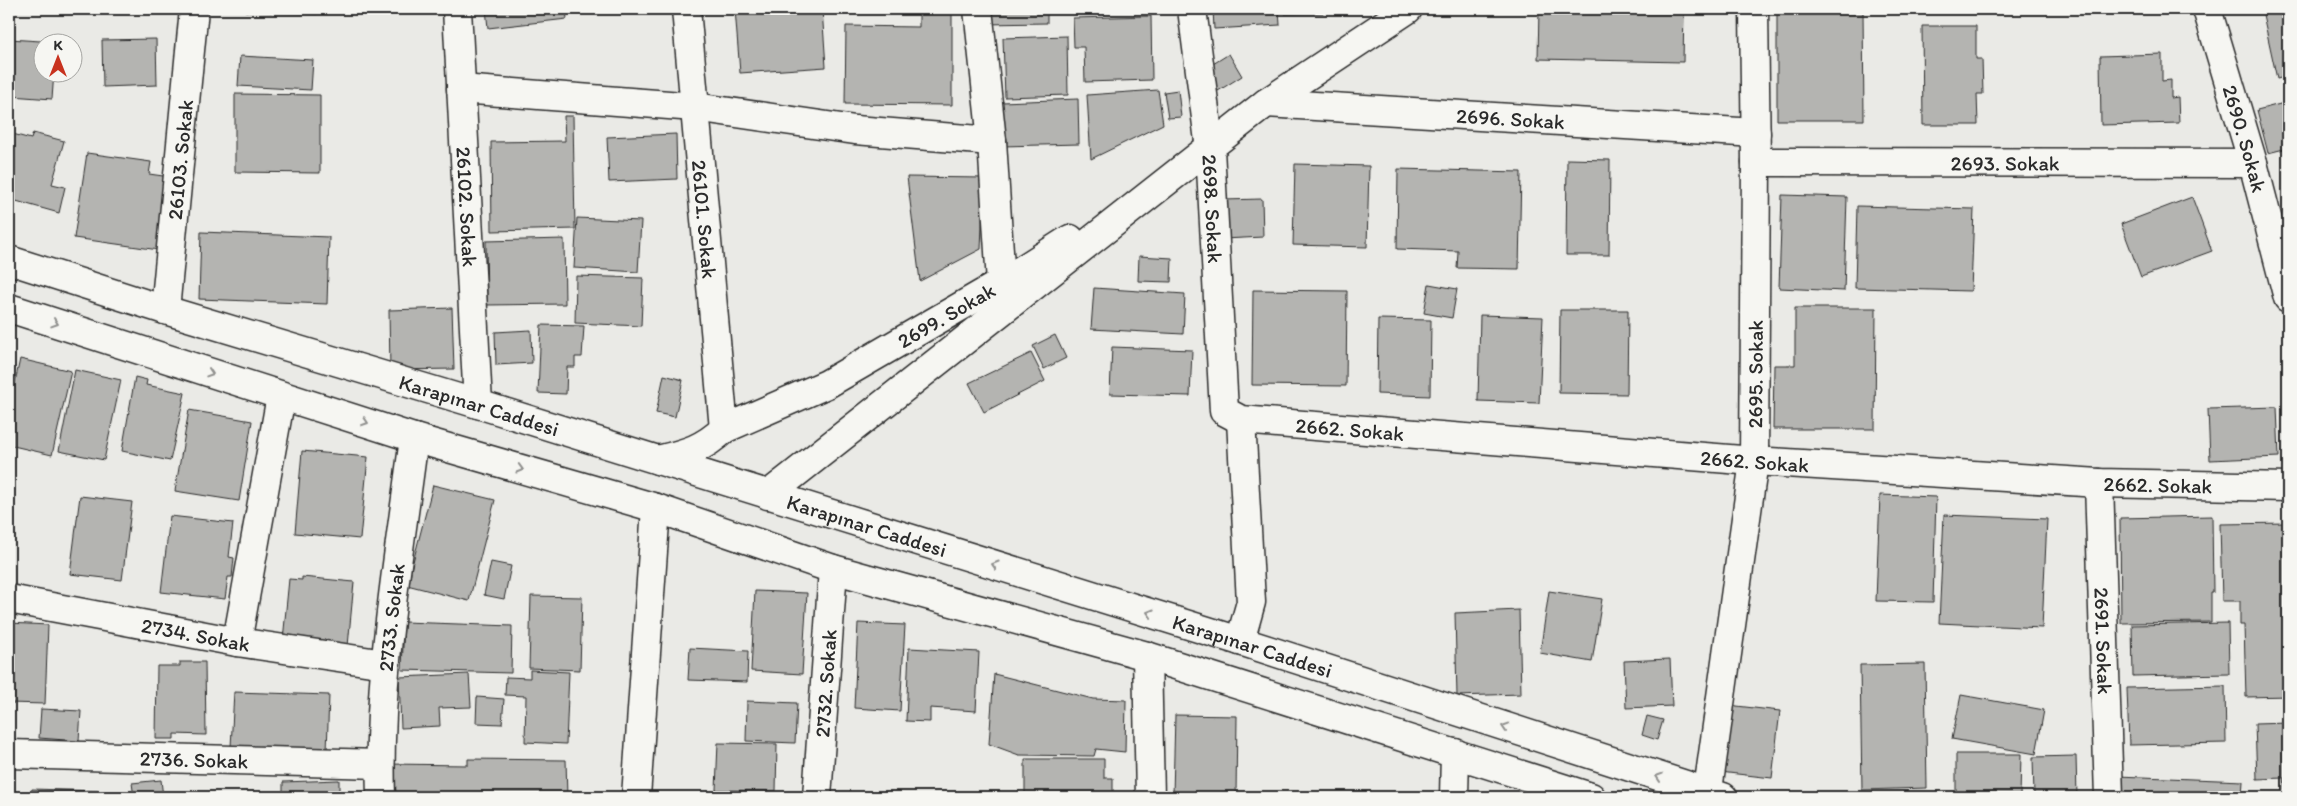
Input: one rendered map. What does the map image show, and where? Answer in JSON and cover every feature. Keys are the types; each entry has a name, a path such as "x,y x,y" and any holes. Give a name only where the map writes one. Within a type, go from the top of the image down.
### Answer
{"street":[{"name":"26103. Sokak","path":"164,310 194,9"},
{"name":"26102. Sokak","path":"457,9 478,404"},
{"name":"26101. Sokak","path":"686,9 724,429"},
{"name":"2699. Sokak","path":"658,460 691,452 712,440 724,429 827,384 1001,283 992,141 978,9"},
{"name":"2698. Sokak","path":"1192,9 1210,149 1251,602 1240,641"},
{"path":"768,495 1210,149 1266,103 1408,9"},
{"name":"2695. Sokak","path":"1712,796 1754,461 1756,133 1754,9"},
{"name":"2690. Sokak","path":"2207,9 2253,163 2288,298"},
{"path":"461,89 695,108 855,130 992,141"},
{"name":"2696. Sokak","path":"1266,103 1756,133"},
{"path":"1001,283 1210,149"},
{"name":"2693. Sokak","path":"1756,162 2253,163"},
{"name":"Karapınar Caddesi","path":"9,260 164,310 478,404 1240,641 1712,796"},
{"name":"Karapınar Caddesi","path":"9,308 414,438 656,508 833,569 1147,656 1591,797"},
{"path":"237,642 281,396"},
{"name":"2662. Sokak","path":"1233,416 1754,461 2099,483 2288,487"},
{"name":"2733. Sokak","path":"380,797 385,664 414,438"},
{"name":"2691. Sokak","path":"2099,483 2108,797"},
{"path":"636,797 656,508"},
{"name":"2732. Sokak","path":"817,797 833,569"},
{"name":"2734. Sokak","path":"9,599 237,642 385,664"},
{"path":"1147,656 1150,797"},
{"path":"1454,797 1455,753"},
{"name":"2736. Sokak","path":"9,754 380,764"}],"building":[{"path":"245,9 317,9 317,14 245,11"},
{"path":"486,9 566,9 567,19 488,28"},
{"path":"735,9 822,9 826,67 740,73"},
{"path":"919,9 952,9 952,105 845,104 846,26 919,27"},
{"path":"984,9 1047,9 1047,23 985,24"},
{"path":"1213,9 1279,9 1280,25 1214,29"},
{"path":"1285,9 1327,9 1323,13 1285,14"},
{"path":"1539,9 1684,9 1683,62 1538,59"},
{"path":"2288,9 2288,76 2277,79 2262,10"},
{"path":"1777,11 1863,11 1864,120 1777,120"},
{"path":"1151,16 1152,80 1085,82 1084,47 1074,47 1073,18"},
{"path":"1922,26 1976,26 1976,59 1982,59 1983,94 1977,94 1978,125 1923,125"},
{"path":"1067,36 1068,95 1005,97 1003,38"},
{"path":"9,39 32,40 32,82 53,82 52,99 11,96 11,91 9,91"},
{"path":"156,39 157,85 103,87 102,40"},
{"path":"1229,54 1242,76 1218,91 1205,69"},
{"path":"2162,54 2162,81 2171,80 2171,98 2178,97 2179,123 2101,125 2100,56"},
{"path":"240,56 313,60 311,90 238,86"},
{"path":"1158,90 1163,124 1091,159 1087,95"},
{"path":"1178,90 1181,117 1168,118 1164,92"},
{"path":"235,94 320,95 320,173 235,172"},
{"path":"1078,99 1079,144 1003,146 1002,102"},
{"path":"2288,102 2288,148 2268,153 2257,110"},
{"path":"564,116 573,116 575,229 492,231 491,142 565,141"},
{"path":"9,133 31,139 33,133 64,141 52,184 65,187 59,213 9,199"},
{"path":"676,134 677,179 609,182 607,137"},
{"path":"87,153 151,162 149,174 170,177 159,250 74,238"},
{"path":"1567,159 1610,160 1609,255 1566,255"},
{"path":"1295,164 1369,166 1367,247 1293,245"},
{"path":"1398,169 1521,172 1519,269 1457,268 1458,251 1397,249"},
{"path":"907,177 984,178 981,249 920,281"},
{"path":"1782,195 1847,197 1844,291 1779,288"},
{"path":"2192,197 2212,251 2141,277 2121,224"},
{"path":"1262,199 1263,237 1224,239 1223,200"},
{"path":"1857,206 1974,209 1971,291 1855,288"},
{"path":"577,218 641,221 638,272 574,268"},
{"path":"201,232 329,237 327,304 199,299"},
{"path":"564,239 565,304 487,305 486,241"},
{"path":"1139,256 1172,258 1171,282 1138,281"},
{"path":"576,276 643,278 641,326 575,323"},
{"path":"1429,284 1457,289 1452,318 1424,313"},
{"path":"1094,288 1185,294 1183,334 1091,329"},
{"path":"1253,290 1347,291 1346,386 1252,385"},
{"path":"452,308 454,369 390,370 389,310"},
{"path":"1795,308 1876,308 1875,429 1773,429 1774,365 1795,365"},
{"path":"1560,310 1628,310 1627,394 1559,393"},
{"path":"1480,315 1543,317 1539,403 1478,401"},
{"path":"1378,319 1431,320 1430,396 1377,394"},
{"path":"541,325 584,326 582,357 575,357 575,367 567,367 566,394 538,393"},
{"path":"531,330 532,363 496,365 495,332"},
{"path":"1055,335 1066,358 1044,369 1033,346"},
{"path":"1112,347 1192,350 1190,396 1110,394"},
{"path":"1031,353 1045,381 984,412 969,383"},
{"path":"20,359 71,371 52,455 9,445 9,410"},
{"path":"75,370 121,380 104,460 59,451"},
{"path":"664,375 683,380 675,417 656,413"},
{"path":"135,377 147,380 146,385 185,393 170,461 122,451"},
{"path":"2277,407 2279,457 2210,460 2208,409"},
{"path":"189,410 252,421 239,501 175,491"},
{"path":"302,451 368,457 360,539 295,533"},
{"path":"433,485 495,500 469,601 407,585"},
{"path":"1880,495 1936,497 1933,602 1876,601"},
{"path":"80,496 132,502 122,580 70,574"},
{"path":"1944,515 2047,519 2042,628 1939,623"},
{"path":"170,516 233,523 229,557 234,558 232,577 228,577 225,599 161,592"},
{"path":"2212,516 2213,593 2211,593 2211,622 2121,623 2120,518"},
{"path":"2288,523 2288,696 2246,697 2244,625 2240,625 2240,601 2222,601 2220,524"},
{"path":"491,562 511,566 504,599 484,595"},
{"path":"302,577 354,582 348,646 283,640 289,579 302,580"},
{"path":"755,591 807,593 802,674 751,671"},
{"path":"1549,591 1602,599 1592,662 1540,653"},
{"path":"531,596 582,597 580,670 529,668"},
{"path":"1519,610 1521,694 1457,696 1455,613"},
{"path":"404,622 512,626 511,673 402,670"},
{"path":"9,623 48,625 45,704 9,703"},
{"path":"858,623 905,625 900,711 854,708"},
{"path":"2228,623 2229,674 2133,676 2132,625"},
{"path":"690,648 748,651 747,682 688,680"},
{"path":"909,648 979,652 976,711 930,708 930,722 906,721"},
{"path":"1670,659 1672,706 1626,708 1624,661"},
{"path":"180,662 205,662 206,735 174,734 174,739 156,739 157,666 180,666"},
{"path":"1925,664 1927,788 1862,790 1860,665"},
{"path":"530,670 569,672 566,744 525,742 526,696 505,695 506,677 530,678"},
{"path":"469,674 471,707 439,708 440,726 401,728 399,677"},
{"path":"994,674 1093,699 1126,700 1125,752 1096,749 1094,756 1019,755 989,744"},
{"path":"2225,686 2226,743 2129,745 2127,688"},
{"path":"234,692 329,695 327,751 231,747"},
{"path":"1961,695 2044,710 2036,754 1952,739"},
{"path":"477,697 504,699 502,724 476,723"},
{"path":"747,701 797,703 795,743 746,741"},
{"path":"1728,705 1780,711 1772,778 1720,772"},
{"path":"41,709 81,711 79,741 39,738"},
{"path":"1175,715 1237,716 1236,796 1173,795"},
{"path":"1647,716 1663,720 1657,740 1642,735"},
{"path":"2288,723 2288,797 2285,797 2284,778 2257,779 2255,724"},
{"path":"718,743 777,744 776,791 716,790"},
{"path":"1956,754 2021,754 2020,797 1956,797"},
{"path":"2076,756 2077,797 2034,797 2033,757"},
{"path":"468,759 566,760 567,797 388,797 388,764 468,765"},
{"path":"1025,759 1104,759 1104,778 1113,778 1113,797 1025,797"},
{"path":"2117,776 2243,781 2242,797 2116,797"},
{"path":"161,780 163,797 134,797 132,783"},
{"path":"339,780 339,797 283,797 283,782"},
{"path":"32,789 98,791 97,797 31,797"},
{"path":"867,792 905,797 866,797"}]}
